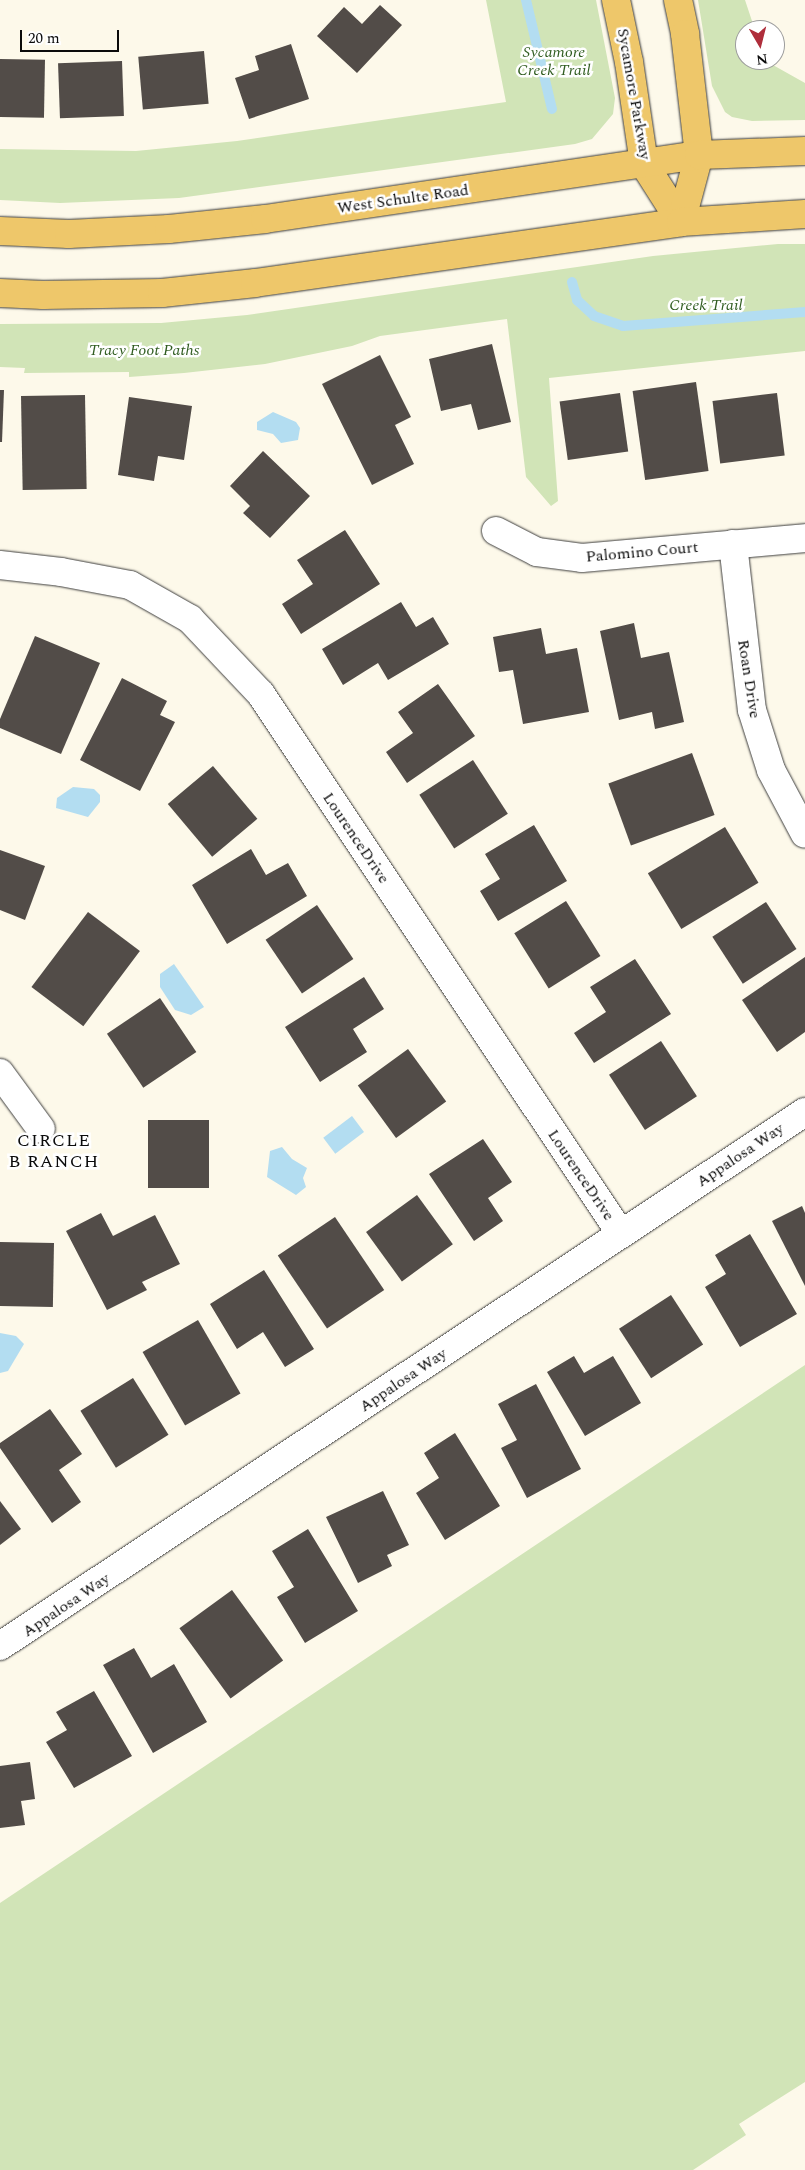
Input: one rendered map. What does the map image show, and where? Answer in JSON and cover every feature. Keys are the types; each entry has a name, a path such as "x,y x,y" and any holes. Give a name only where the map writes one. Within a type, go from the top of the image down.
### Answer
{"main road":[{"name":"Sycamore Parkway","path":"616,0 644,164 680,222"},
{"path":"678,0 685,34 698,155 680,222"},
{"name":"West Schulte Road","path":"0,232 69,234 246,221 698,155 805,151"},
{"path":"0,293 44,295 162,293 246,284 680,222 805,214"}],"street":[{"name":"Palomino Court","path":"496,531 537,552 582,558 805,538"},
{"name":"Roan Drive","path":"733,544 752,710 771,770 805,834"},
{"name":"LourenceDrive","path":"0,565 61,572 130,585 190,619 248,681 266,703 621,1234"},
{"path":"0,1073 41,1129"},
{"name":"Appalosa Way","path":"0,1646 805,1112"}],"green space":[{"name":"Sycamore Creek Trail","path":"486,0 596,0 615,98 613,114 592,139 575,144 179,198 60,203 0,200 0,149 136,151 237,141 506,102"},
{"path":"698,0 745,0 752,20 735,20 735,70 782,70 805,83 805,120 752,121 732,117 725,112 712,86"},
{"path":"778,244 805,244 805,351 549,378 558,501 551,506 526,477 507,319 380,336 352,346 265,364 184,373 129,377 129,372 24,373 25,368 0,367 0,324 161,323 247,315 653,256"},
{"path":"805,1365 805,2082 739,2124 746,2135 693,2170 0,2170 0,1903"}],"water":[{"path":"273,412 296,422 300,428 298,440 281,443 273,434 257,430 257,422"},
{"path":"73,787 94,789 100,795 100,802 88,817 56,808 57,798"},
{"path":"174,964 204,1007 191,1015 175,1010 160,987 160,974"},
{"path":"352,1116 364,1132 335,1154 323,1138"},
{"path":"282,1147 292,1159 307,1168 303,1178 306,1187 296,1195 267,1177 270,1151"},
{"path":"0,1333 16,1336 24,1344 8,1371 0,1373"}],"building":[{"path":"380,5 402,25 357,73 317,36 344,7 362,24"},
{"path":"291,44 309,99 249,119 235,78 259,70 255,56"},
{"path":"204,51 209,104 143,110 138,57"},
{"path":"0,59 45,60 44,118 0,117"},
{"path":"122,61 124,116 60,118 58,63"},
{"path":"492,344 511,422 478,430 471,404 441,411 429,359"},
{"path":"380,355 411,417 395,425 414,464 372,485 322,384"},
{"path":"696,382 709,471 645,480 633,391"},
{"path":"0,390 4,390 2,442 0,442"},
{"path":"620,393 628,451 568,460 560,401"},
{"path":"777,393 785,456 720,463 712,401"},
{"path":"85,395 87,489 23,490 21,396"},
{"path":"129,397 192,406 184,460 158,456 154,481 118,475"},
{"path":"263,451 310,496 270,538 243,513 250,506 230,486"},
{"path":"345,530 380,584 301,634 282,604 313,584 297,560"},
{"path":"401,602 416,627 433,617 449,644 388,680 378,663 343,685 322,649"},
{"path":"634,623 641,658 669,652 684,722 655,729 652,712 619,720 600,631"},
{"path":"541,628 546,654 577,648 589,712 523,724 513,670 499,672 493,637"},
{"path":"35,636 100,663 61,754 0,728 0,719"},
{"path":"122,678 167,701 160,715 175,722 140,791 80,760"},
{"path":"438,684 475,736 407,783 386,752 413,733 398,712"},
{"path":"692,753 715,815 631,845 608,783"},
{"path":"473,760 508,814 454,849 419,795"},
{"path":"213,766 257,819 212,857 168,804"},
{"path":"534,825 567,881 498,921 480,891 500,879 485,854"},
{"path":"725,827 758,883 681,929 648,873"},
{"path":"251,849 266,875 288,863 307,896 227,944 192,885"},
{"path":"0,850 45,866 25,920 0,910"},
{"path":"566,901 600,956 549,988 514,933"},
{"path":"766,902 796,949 743,984 712,937"},
{"path":"317,905 353,959 302,994 266,940"},
{"path":"88,912 140,951 83,1026 31,987"},
{"path":"805,957 805,1032 777,1052 742,1000"},
{"path":"635,959 671,1014 594,1063 574,1033 606,1012 590,987"},
{"path":"364,977 384,1009 353,1029 367,1052 320,1082 285,1027"},
{"path":"160,998 196,1052 143,1088 107,1034"},
{"path":"661,1041 697,1096 645,1130 609,1075"},
{"path":"408,1049 446,1102 396,1138 358,1085"},
{"path":"148,1120 209,1120 209,1188 148,1188"},
{"path":"483,1139 512,1182 488,1198 503,1221 474,1241 429,1174"},
{"path":"417,1195 453,1244 402,1281 366,1232"},
{"path":"802,1206 805,1213 805,1286 772,1221"},
{"path":"101,1213 113,1236 155,1215 180,1264 142,1282 147,1290 107,1310 66,1231"},
{"path":"335,1217 384,1290 327,1329 278,1256"},
{"path":"750,1234 797,1314 740,1347 705,1287 726,1274 715,1255"},
{"path":"0,1242 54,1243 53,1307 0,1306"},
{"path":"264,1270 314,1349 285,1367 263,1332 237,1349 210,1304"},
{"path":"671,1295 703,1344 651,1378 619,1329"},
{"path":"198,1320 240,1394 185,1426 143,1352"},
{"path":"574,1356 584,1373 613,1356 641,1403 585,1436 547,1372"},
{"path":"133,1378 169,1435 116,1468 80,1411"},
{"path":"536,1384 581,1469 527,1498 501,1448 517,1440 498,1404"},
{"path":"50,1409 82,1454 59,1470 81,1502 52,1523 0,1448 0,1443"},
{"path":"455,1433 500,1506 445,1540 416,1493 439,1478 424,1453"},
{"path":"383,1491 409,1545 387,1555 392,1566 358,1583 326,1517"},
{"path":"0,1501 21,1529 0,1545"},
{"path":"308,1529 358,1611 305,1643 277,1597 294,1587 272,1551"},
{"path":"232,1590 283,1660 231,1699 179,1628"},
{"path":"134,1648 151,1678 174,1664 207,1722 153,1753 103,1665"},
{"path":"94,1691 132,1756 74,1788 46,1742 67,1730 56,1712"},
{"path":"30,1762 35,1799 21,1801 25,1825 0,1828 0,1766"}],"waterway":[{"path":"526,0 552,109"},
{"path":"572,282 577,300 594,316 623,326 805,312"}],"district":[{"name":"CIRCLE B RANCH","path":"54,1152"}],"park label":[{"name":"Creek Trail","path":"706,305"},
{"name":"Tracy Foot Paths","path":"144,350"}]}
